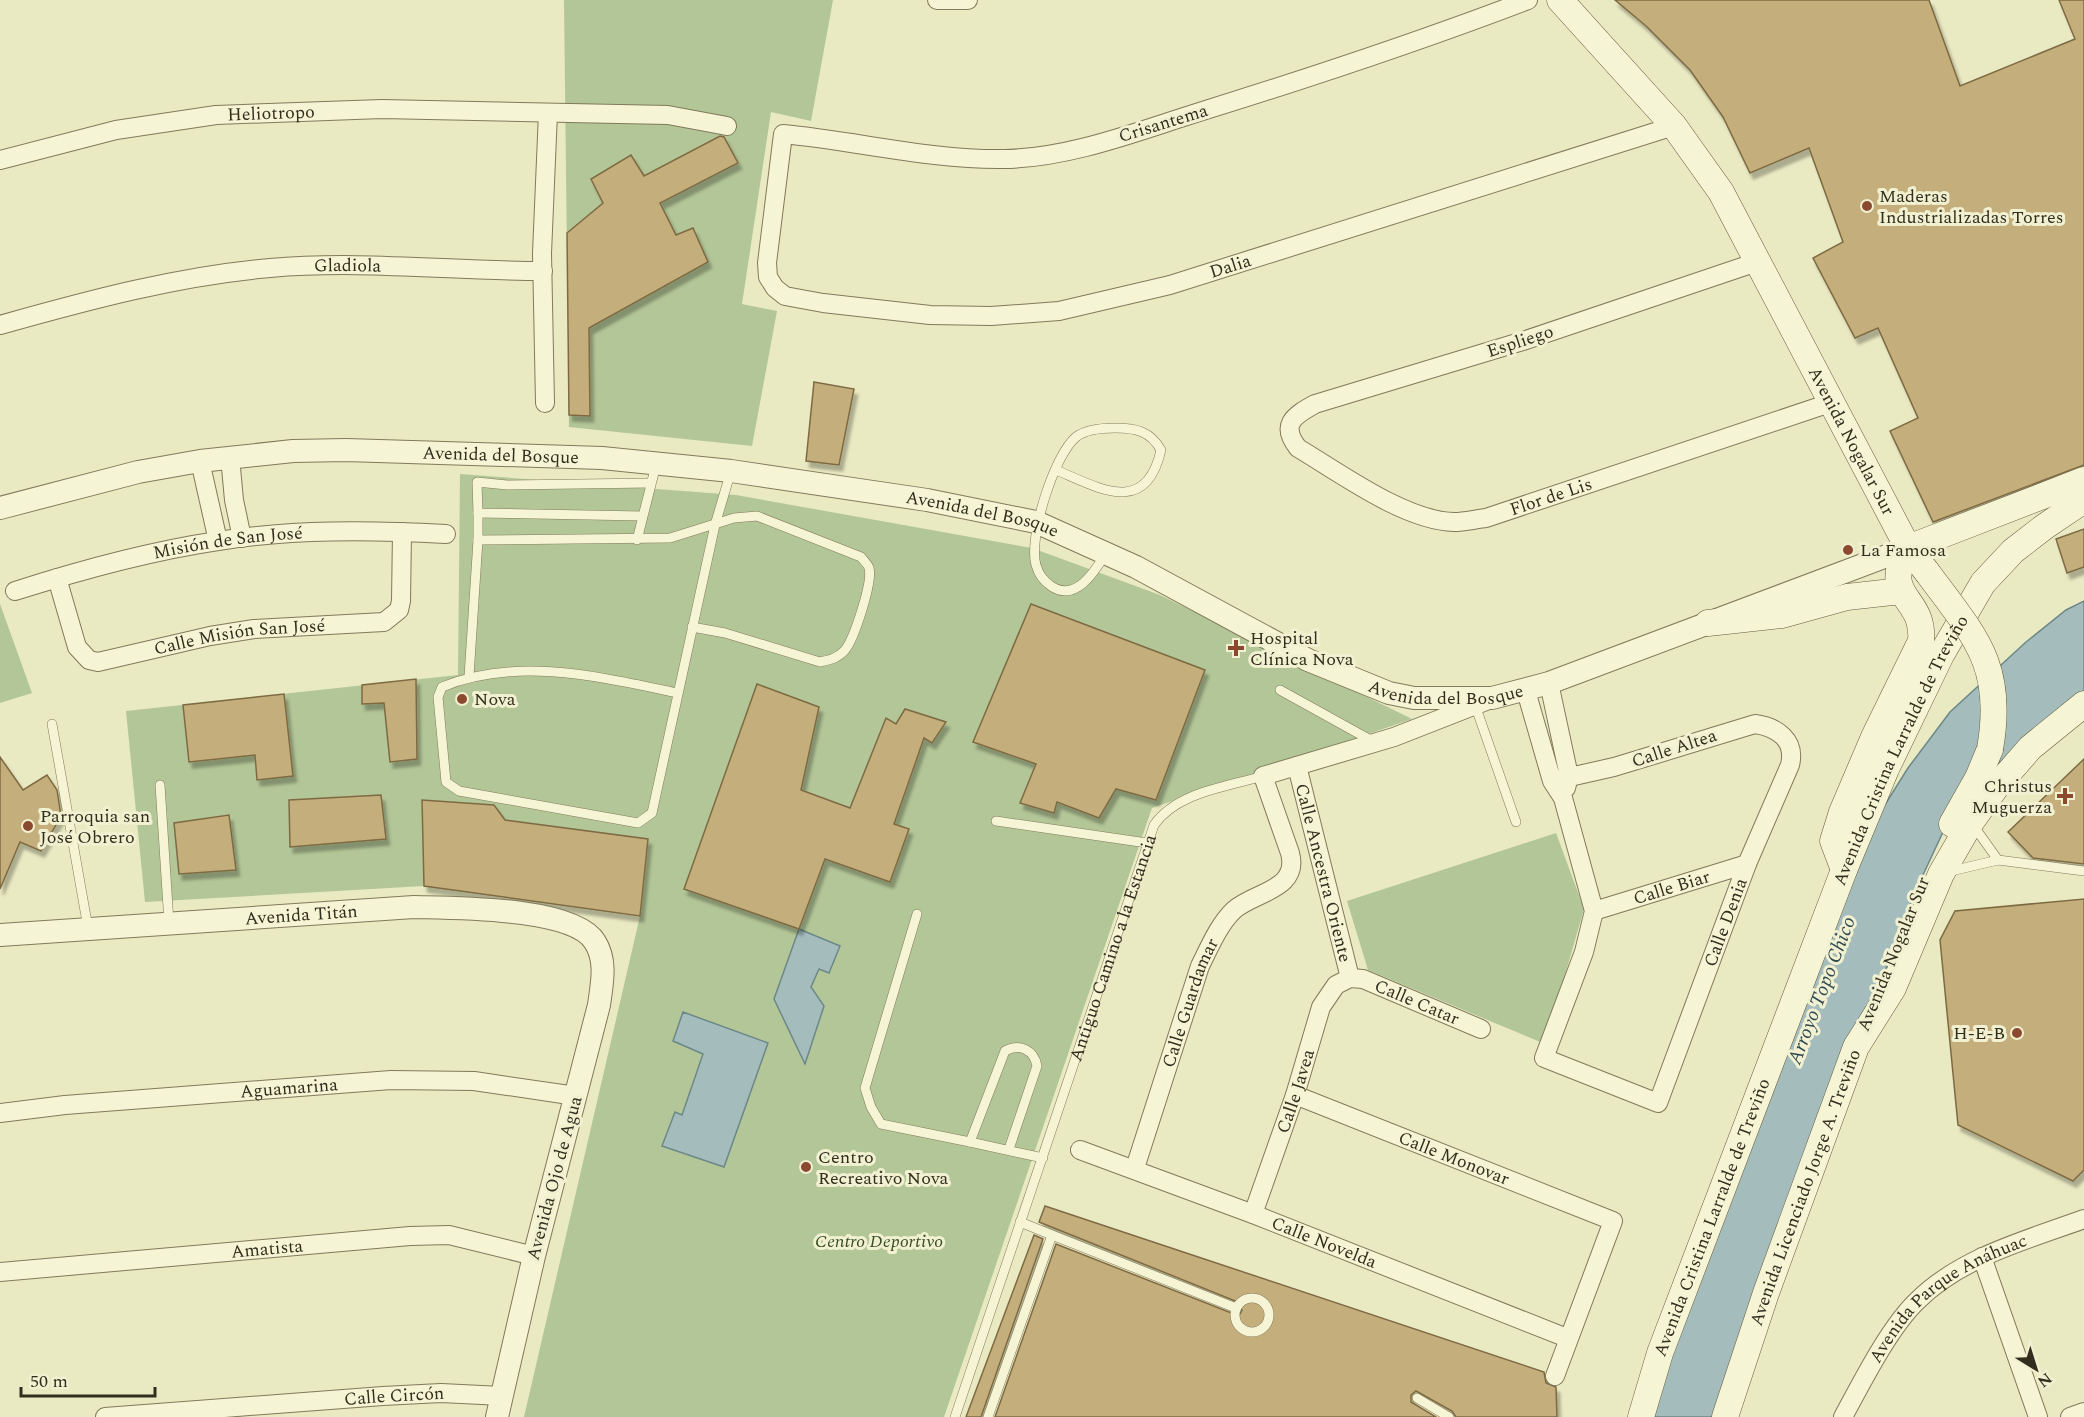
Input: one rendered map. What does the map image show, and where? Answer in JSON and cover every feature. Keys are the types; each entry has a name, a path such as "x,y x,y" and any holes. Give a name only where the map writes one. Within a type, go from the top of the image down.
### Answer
{"main road":[{"name":"Avenida Nogalar Sur","path":"1560,0 1674,126 1721,192 1760,261 1908,548 1982,650 1995,693 1995,718 1990,749 1978,778 1915,892 1856,1047"},
{"path":"1844,870 1833,841 1842,812 1874,736 1921,641 1922,628 1919,616 1901,591 1896,577 1908,548 2084,480"},
{"name":"Avenida Cristina Larralde de Treviño","path":"1641,1417 1660,1353 1844,870 1891,759 1941,656 1983,583 2013,551 2043,526 2084,500"},
{"path":"1708,623 1782,615 1847,597 1901,591"},
{"name":"Avenida Licenciado Jorge A. Treviño","path":"1725,1417 1766,1293 1856,1047 1893,987 1941,874 1971,822 2030,748 2084,704"}],"street":[{"path":"937,0 968,0"},
{"name":"Crisantema","path":"775,288 768,277 766,263 783,134 964,158 1006,159 1043,155 1086,146 1221,105 1460,26 1528,0"},
{"name":"Heliotropo","path":"0,160 116,130 216,115 382,109 668,116 727,126"},
{"path":"545,403 543,271 548,114"},
{"name":"Dalia","path":"775,288 785,296 823,303 930,315 991,316 1059,311 1170,285 1674,126"},
{"name":"Espliego","path":"1288,430 1300,412 1315,404 1523,341 1760,261"},
{"name":"Gladiola","path":"0,325 128,290 198,277 271,268 356,265 543,271"},
{"name":"Flor de Lis","path":"1288,430 1290,438 1298,448 1403,510 1428,518 1454,522 1498,514 1833,402"},
{"name":"Avenida del Bosque","path":"0,508 138,472 200,461 346,450 602,458 653,473 731,471 927,500 1036,522 1106,553 1234,618 1281,646 1343,676 1389,693 1414,698 1483,702 1549,683 1908,548"},
{"path":"230,457 234,500 242,538"},
{"path":"200,461 218,541"},
{"name":"Calle Misión San José","path":"57,578 77,647 82,655 98,662 210,636 254,629 384,622 399,610 401,601 402,532"},
{"name":"Misión de San José","path":"15,591 164,550 218,541 295,533 446,534"},
{"path":"1549,683 1563,798 1594,911"},
{"path":"1526,690 1560,778"},
{"name":"Antiguo Camino a la Estancia","path":"1263,776 1376,744 1483,702"},
{"name":"Calle Altea","path":"1560,778 1614,767 1755,724 1769,726 1780,733 1790,744"},
{"name":"Calle Denia","path":"1594,911 1584,952 1544,1058 1658,1103 1747,864 1790,765 1793,754 1790,744"},
{"name":"Calle Ancestra Oriente","path":"1297,766 1350,978"},
{"name":"Calle Ancestra Oriente","path":"1263,776 1290,853 1290,872"},
{"name":"Calle Biar","path":"1594,911 1747,864"},
{"name":"Calle Guardamar","path":"1135,1168 1200,966 1211,943 1234,910 1281,885 1290,872"},
{"name":"Avenida Titán","path":"0,935 414,907 480,909 558,919 580,928 594,940"},
{"name":"Avenida Ojo de Agua","path":"499,1407 534,1256 599,1005 603,974 602,956 594,940"},
{"name":"Calle Catar","path":"1350,978 1374,982 1481,1029"},
{"name":"Calle Javea","path":"1252,1214 1295,1095 1321,1007 1336,986 1350,978"},
{"name":"Aguamarina","path":"0,1113 65,1104 391,1080 474,1081 576,1096"},
{"name":"Calle Monovar","path":"1295,1095 1613,1221 1567,1338"},
{"name":"Calle Novelda","path":"1080,1150 1135,1168 1567,1338"},
{"name":"Avenida Parque Anáhuac","path":"1844,1416 1893,1332 1916,1302 1943,1278 1982,1257 2084,1219"},
{"name":"Amatista","path":"0,1272 195,1253 449,1235 534,1256"},
{"path":"1982,1257 2038,1417"},
{"path":"1555,1376 1567,1338"},
{"name":"Calle Circón","path":"105,1417 441,1393 499,1407"},
{"path":"2070,1417 2084,1412"}],"lane":[{"path":"1056,470 1110,492 1122,493 1146,484 1153,474 1161,450 1155,439 1142,431 1105,428 1076,436 1065,448 1056,470 1036,522 1035,562 1041,579 1057,590 1072,591 1090,579 1106,553"},
{"path":"678,693 586,674 522,671 469,676 442,687 438,697 446,782 459,792 638,823 652,813 715,525 731,471"},
{"path":"469,676 478,540 477,482 507,485 653,473 637,540"},
{"path":"478,513 642,516"},
{"path":"478,540 670,538 734,519 757,516 861,557 869,567 869,582 851,642 832,660 820,662 725,633 692,627"},
{"path":"1280,690 1376,744"},
{"path":"1483,702 1516,822"},
{"path":"52,724 88,928"},
{"name":"Antiguo Camino a la Estancia","path":"955,1417 1154,825 1172,806 1263,776"},
{"path":"160,785 169,922"},
{"path":"996,821 1147,843"},
{"path":"1971,822 1998,860"},
{"path":"1941,874 1998,860 2084,871"},
{"path":"917,914 866,1088 871,1107 881,1124 1009,1149 1043,1158"},
{"path":"970,1142 1005,1050 1009,1048 1028,1050 1035,1055 1036,1066 1009,1149"},
{"path":"1020,1222 1236,1308"},
{"path":"988,1417 1052,1235"},
{"path":"1417,1398 1449,1417"}],"green space":[{"path":"564,0 833,0 811,121 771,112 742,304 777,311 752,446 569,427"},
{"name":"Centro Recreativo Nova","path":"460,474 736,495 1032,548 1160,595 1412,719 1152,808 944,1417 524,1417 640,916 424,886 145,902 126,711 458,675"},
{"path":"0,604 32,693 0,703"},
{"path":"1556,833 1584,909 1545,1044 1368,970 1347,901"}],"water":[{"name":"Arroyo Topo Chico","path":"2084,601 2084,695 2047,720 1958,800 1915,892 1856,1047 1725,1417 1641,1417 1844,870 1908,768 1950,712 2026,642 2066,610"},
{"path":"799,929 840,946 829,973 819,969 811,987 824,1006 805,1064 774,999"},
{"path":"683,1012 768,1043 724,1167 662,1146 675,1112 682,1115 703,1054 673,1041"}],"building":[{"path":"1615,0 1929,0 1960,86 2075,39 2059,0 2084,0 2084,465 1933,522 1890,431 1918,418 1878,328 1855,338 1813,258 1843,242 1809,148 1750,173 1723,117 1690,70 1646,26"},
{"path":"720,136 724,137 738,163 660,203 676,235 693,228 708,262 589,328 590,416 569,415 567,233 603,203 591,179 631,155 644,176"},
{"path":"814,382 854,389 839,465 806,461"},
{"path":"2084,529 2084,567 2067,573 2056,539"},
{"path":"1031,604 1205,670 1156,800 1116,789 1099,818 1057,802 1054,813 1020,803 1036,764 973,742"},
{"path":"416,679 417,759 390,762 384,703 362,704 362,685"},
{"path":"757,684 819,707 801,790 850,808 886,718 896,724 905,709 946,722 932,743 924,738 894,824 909,829 890,882 825,859 799,929 684,889"},
{"path":"284,694 293,776 257,780 255,755 189,762 183,705"},
{"name":"Parroquia san José Obrero","path":"0,757 23,790 47,775 57,790 61,816 41,851 20,842 0,889"},
{"name":"Christus Muguerza","path":"2084,759 2084,864 2033,858 2008,832"},
{"path":"381,795 386,839 290,847 289,800"},
{"path":"422,800 494,805 505,820 648,839 640,916 424,886"},
{"path":"229,815 236,870 179,874 174,823"},
{"name":"H-E-B","path":"2084,899 2084,1170 2073,1181 1958,1125 1940,940 1955,911"},
{"path":"1045,1206 1544,1372 1546,1383 1556,1387 1557,1417 1456,1417 1452,1411 1416,1391 1411,1395 1411,1402 1436,1417 995,1417 1056,1244 1234,1314 1240,1314 1242,1310 1238,1302 1039,1222"},
{"path":"1034,1235 1043,1239 981,1417 966,1417"}],"place":[{"name":"Maderas Industrializadas Torres","path":"1867,206"},
{"name":"La Famosa","path":"1848,550"},
{"name":"Hospital Clínica Nova","path":"1236,648"},
{"name":"Nova","path":"462,699"},
{"name":"Christus Muguerza","path":"2065,796"},
{"name":"Parroquia san José Obrero","path":"28,826"},
{"name":"H-E-B","path":"2017,1033"},
{"name":"Centro Recreativo Nova","path":"806,1167"}],"park label":[{"name":"Centro Deportivo","path":"879,1241"}]}
